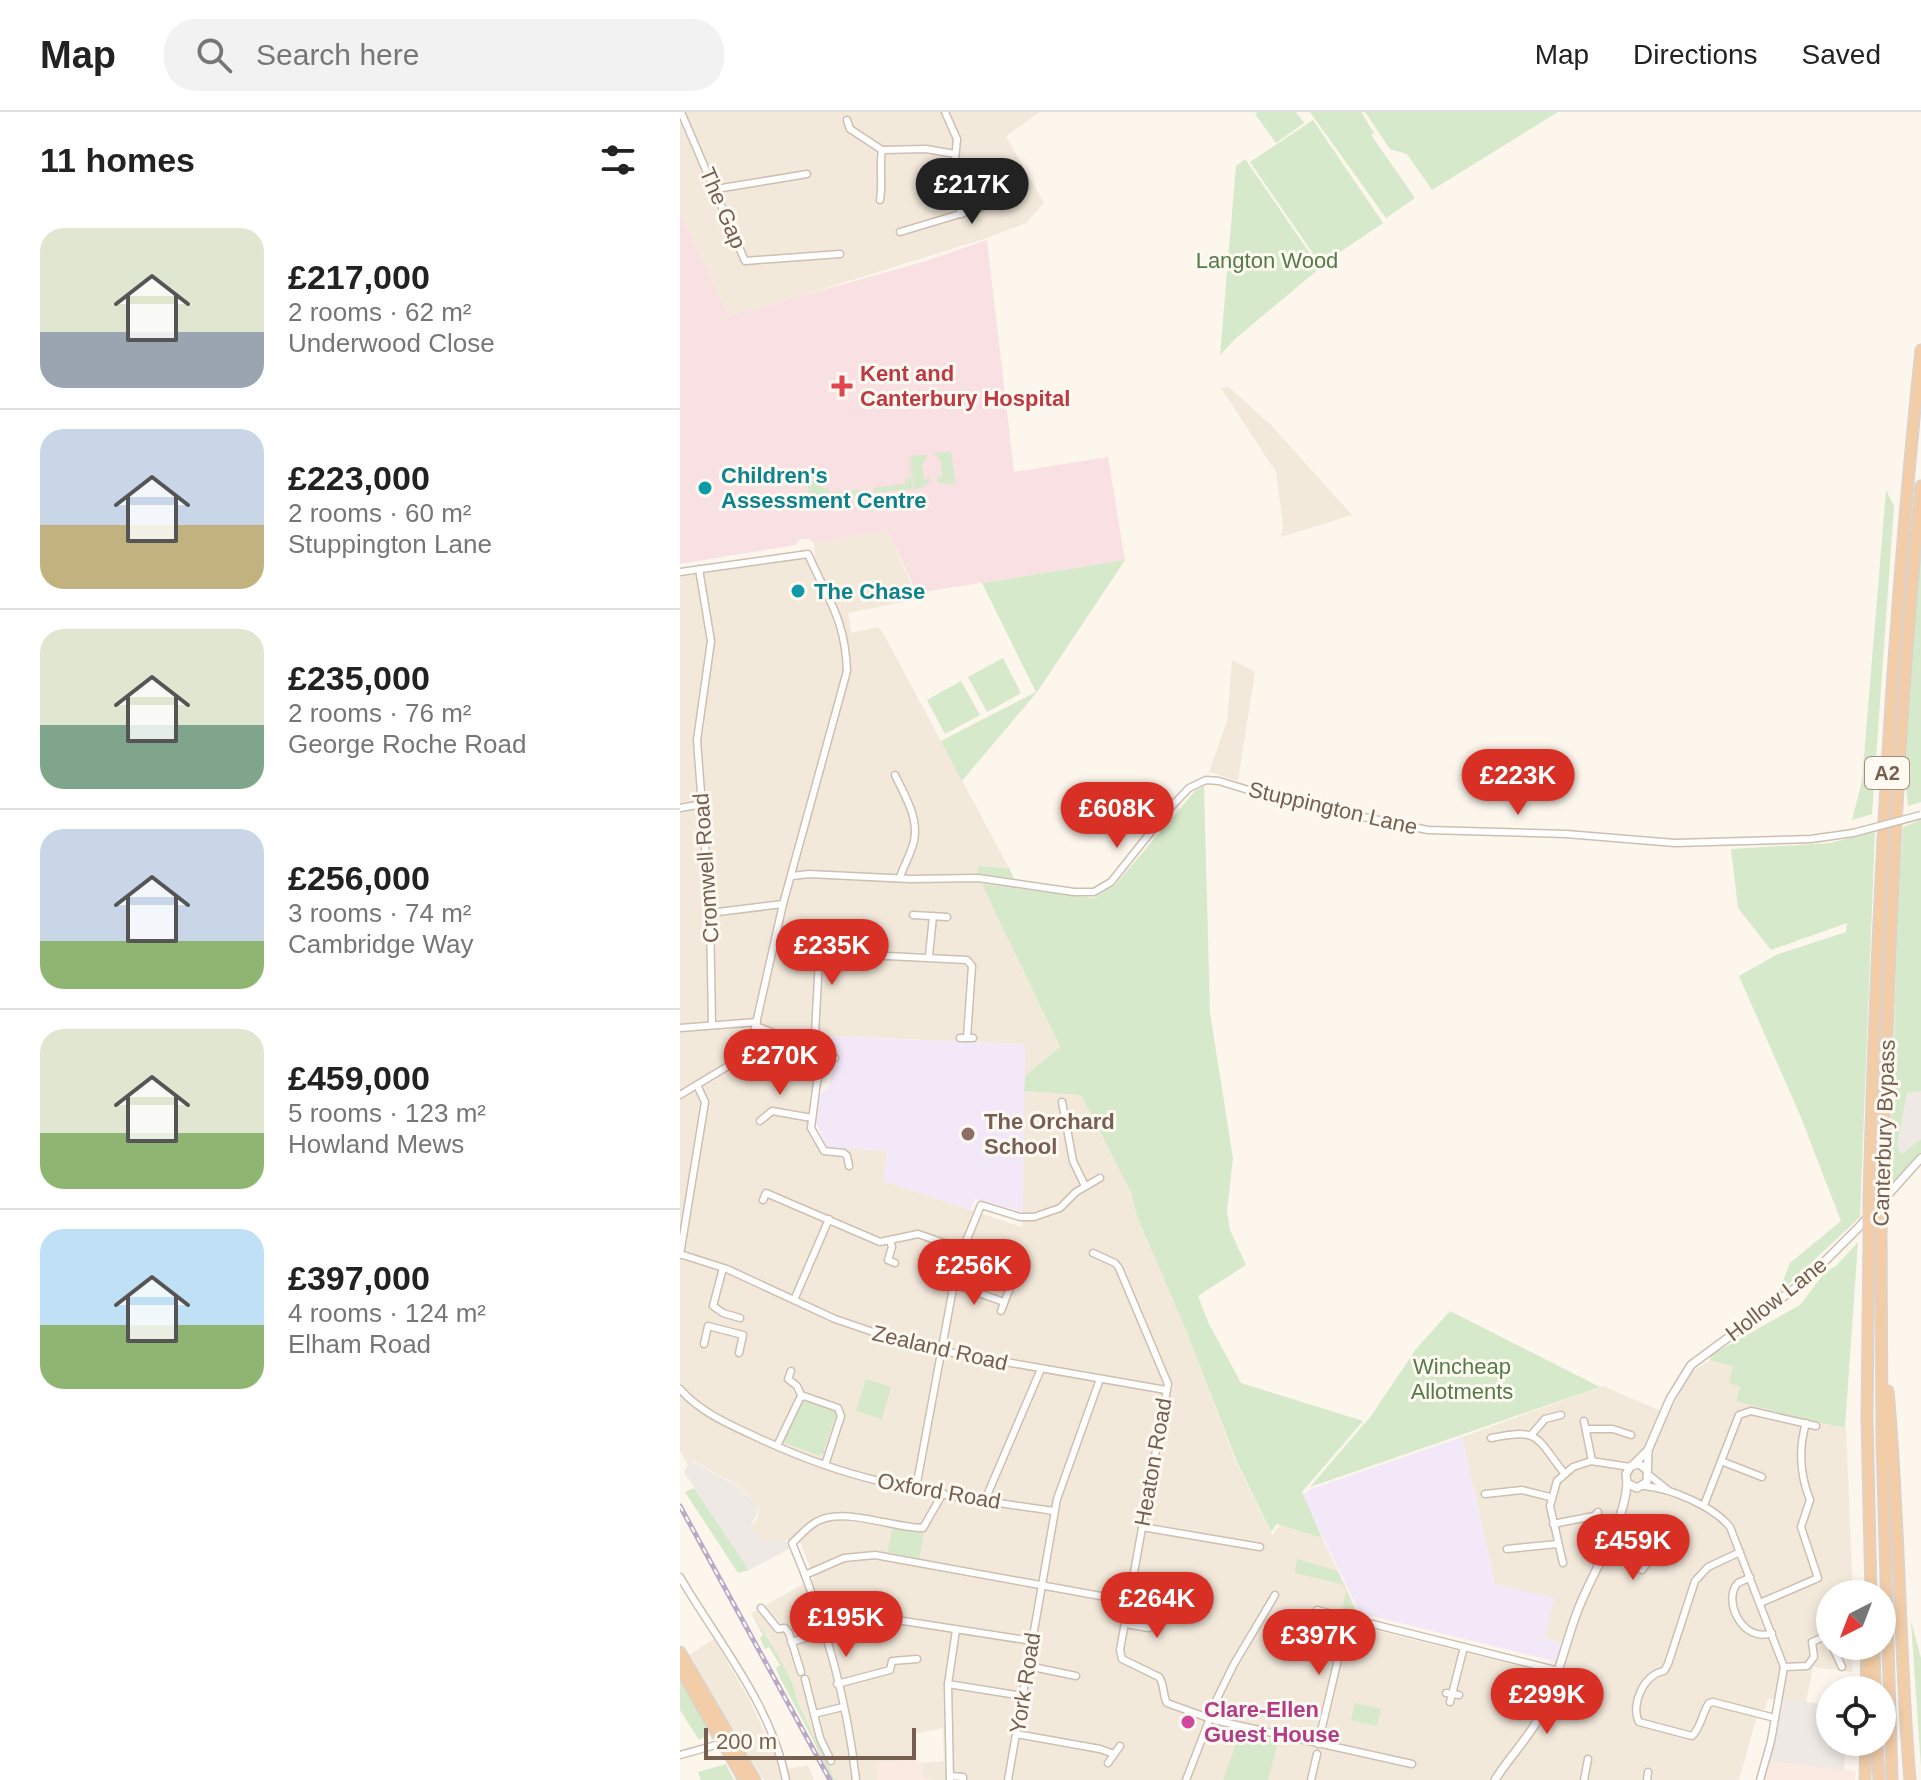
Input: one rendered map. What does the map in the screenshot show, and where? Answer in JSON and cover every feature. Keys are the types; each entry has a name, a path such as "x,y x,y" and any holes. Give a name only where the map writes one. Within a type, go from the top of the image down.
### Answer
{"highway":[{"name":"Canterbury Bypass","path":"1870,1580 1867,1441 1869,1196 1882,839 1896,627 1921,350"},
{"name":"Canterbury Bypass","path":"1892,1780 1882,1183 1893,867 1913,555 1921,486"},
{"name":"A2","path":"1887,1444 1910,1780"},
{"path":"680,1652 755,1780"},
{"path":"680,1668 744,1780"},
{"path":"1865,1780 1866,1756"},
{"path":"1878,1756 1879,1780"}],"street":[{"name":"The Gap","path":"681,112 745,261 840,254"},
{"path":"945,112 957,139 953,182 961,214"},
{"path":"847,120 850,129 882,150 926,149 955,154"},
{"path":"880,200 882,150"},
{"path":"716,189 807,174"},
{"path":"900,232 991,202 995,194 991,188"},
{"path":"680,572 808,554 839,617 846,645 847,671 783,904 752,1041 744,1054 680,1095"},
{"name":"Cromwell Road","path":"699,569 711,641 697,740 710,913 712,1025"},
{"path":"900,779 913,816 915,832 900,877"},
{"name":"Stuppington Lane","path":"792,876 983,879 1086,893 1111,882 1170,808 1189,788 1206,780 1219,781 1284,801 1428,830 1552,833 1675,843 1811,839 1853,833 1921,815"},
{"path":"680,808 703,804"},
{"path":"710,913 783,904"},
{"path":"913,915 947,917"},
{"path":"929,956 933,916"},
{"path":"810,1047 815,1034 819,964 822,955 827,953 962,958 972,966 967,1038"},
{"path":"680,1028 756,1024 835,1058"},
{"path":"824,1151 811,1128 817,1082 826,1054"},
{"path":"680,1254 684,1211 705,1102 697,1085"},
{"path":"1062,1102 1073,1161 1085,1186"},
{"path":"760,1121 772,1111 812,1118"},
{"path":"1057,1127 1065,1125"},
{"path":"816,1158 824,1151 844,1153 849,1166"},
{"name":"Hollow Lane","path":"1495,1780 1541,1716 1559,1671 1576,1613 1624,1504 1632,1466 1648,1450 1670,1399 1691,1365 1806,1280 1921,1158"},
{"path":"916,1488 953,1284 962,1249 981,1205 1029,1218 1060,1208 1076,1192 1100,1178"},
{"path":"763,1200 766,1193 880,1242 918,1234 962,1249"},
{"path":"794,1300 829,1219"},
{"path":"890,1241 892,1247 888,1260 895,1263"},
{"name":"Heaton Road","path":"1093,1253 1119,1268 1167,1377 1120,1650 1122,1659 1159,1677 1167,1703 1209,1717"},
{"name":"Zealand Road","path":"680,1254 723,1268 857,1328 941,1352 1166,1390"},
{"path":"1001,1311 1020,1269 1010,1265"},
{"path":"723,1268 713,1306 740,1318"},
{"path":"953,1284 1004,1302"},
{"path":"726,1331 731,1315"},
{"path":"704,1344 708,1326 743,1335 739,1353"},
{"path":"985,1500 1041,1369"},
{"path":"791,1371 788,1379 797,1386 802,1397 840,1410 841,1416 825,1465"},
{"name":"York Road","path":"1008,1780 1054,1511 1100,1379"},
{"name":"Oxford Road","path":"680,1389 707,1412 825,1465 881,1482 1054,1511"},
{"path":"777,1446 797,1401 802,1397"},
{"path":"1704,1505 1739,1415 1751,1411 1816,1426"},
{"path":"1532,1434 1545,1419 1561,1415"},
{"path":"1584,1421 1592,1461"},
{"path":"1760,1603 1818,1578 1801,1527 1810,1500 1799,1449 1806,1423"},
{"path":"1586,1429 1613,1429 1631,1435"},
{"path":"1491,1438 1532,1434 1564,1473"},
{"name":"Hollow Lane","path":"1624,1504 1641,1487 1648,1472 1648,1450"},
{"path":"1563,1563 1550,1497 1564,1473 1592,1461 1641,1465 1674,1494"},
{"path":"1721,1461 1762,1477"},
{"path":"1602,1462 1620,1472 1627,1481 1641,1487 1704,1505 1730,1527 1784,1667 1760,1780"},
{"path":"1485,1494 1522,1490 1550,1497"},
{"path":"856,1778 850,1734 824,1633 792,1543 818,1520 833,1516 849,1516 910,1529 923,1528 943,1493"},
{"path":"1553,1524 1594,1516 1598,1512"},
{"path":"1142,1527 1260,1547"},
{"path":"1507,1549 1558,1544"},
{"path":"1604,1552 1642,1570 1652,1557"},
{"path":"1740,1552 1708,1567 1699,1575 1690,1591 1668,1664 1664,1671 1645,1681 1635,1712 1636,1719 1692,1736 1709,1703 1713,1702 1775,1718"},
{"path":"805,1575 844,1558 867,1554 1128,1601"},
{"path":"680,1577 755,1696 786,1780"},
{"path":"1750,1577 1735,1588 1735,1613 1750,1633 1758,1636 1772,1633"},
{"path":"1186,1780 1209,1717 1234,1664 1275,1595"},
{"path":"1125,1624 1149,1628 1165,1604"},
{"path":"761,1608 774,1626 785,1628 803,1675 824,1749 831,1761"},
{"path":"1317,1610 1559,1671"},
{"path":"1318,1744 1348,1617"},
{"path":"884,1618 1032,1641"},
{"path":"956,1630 948,1684 950,1778 963,1777 963,1780"},
{"path":"791,1642 824,1633"},
{"path":"1784,1667 1807,1666 1814,1657 1812,1642 1816,1641"},
{"path":"1452,1696 1464,1647"},
{"path":"837,1684 890,1670 892,1661 917,1659"},
{"path":"1839,1660 1842,1667"},
{"path":"1028,1666 1076,1676"},
{"path":"1807,1666 1812,1676"},
{"path":"948,1684 1023,1696"},
{"path":"814,1714 843,1707"},
{"path":"1209,1717 1412,1764"},
{"path":"1016,1734 1114,1754"},
{"path":"680,1755 723,1743"},
{"path":"1108,1763 1120,1746"},
{"path":"1311,1780 1317,1754"},
{"path":"1584,1780 1588,1759"}],"shaded area":[{"path":"680,112 1040,112 1006,136 1044,203 1026,223 987,238 729,316 680,213"},
{"name":"Kent and Canterbury Hospital","path":"680,213 729,316 923,262 987,240 1014,472 1108,457 1125,560 917,593 887,530 814,543 809,539 800,539 795,545 680,564"},
{"path":"1229,387 1271,425 1352,515 1281,537 1283,526 1276,472 1221,388"},
{"path":"887,530 918,599 848,613 851,633 878,627 882,631 1009,868 980,866 977,871 1060,1048 1025,1076 1024,1044 809,1035 805,1048 820,1060 807,1130 813,1142 820,1149 887,1151 884,1181 1022,1227 1024,1091 1081,1095 1131,1192 1137,1216 1186,1330 1236,1462 1272,1535 1280,1525 1322,1538 1358,1613 1354,1625 1560,1676 1570,1646 1544,1638 1495,1584 1462,1437 1603,1386 1668,1414 1692,1372 1710,1360 1733,1365 1740,1386 1736,1400 1846,1427 1852,1580 1816,1580 1816,1660 1852,1660 1852,1672 1813,1667 1806,1702 1768,1699 1765,1709 1759,1709 1739,1780 923,1778 922,1763 944,1761 943,1728 914,1734 916,1760 878,1763 877,1780 835,1780 796,1694 751,1613 814,1578 801,1544 785,1540 763,1541 750,1527 757,1519 760,1508 739,1486 691,1460 688,1465 680,1451 680,577 815,556 814,543"},
{"path":"1232,660 1255,672 1238,781 1209,772 1227,721"},
{"path":"823,1036 1025,1044 1023,1212 975,1199 970,1210 883,1181 887,1151 826,1147 816,1121 820,1095 829,1085 836,1056 821,1049"},
{"path":"1921,1091 1921,1139 1900,1154 1897,1145 1907,1093"},
{"path":"1462,1437 1495,1584 1555,1598 1544,1638 1563,1643 1558,1662 1360,1613 1302,1495 1311,1489"},
{"path":"690,1460 739,1487 760,1508 750,1527 763,1541 785,1540 789,1549 749,1570 684,1472"},
{"path":"714,1639 749,1699 782,1770 808,1765 814,1780 764,1780 687,1656"},
{"path":"1784,1699 1816,1703 1816,1756 1845,1756 1844,1770 1770,1761"},
{"path":"916,1760 922,1763 923,1778 935,1780 877,1780 878,1763"},
{"path":"1770,1761 1856,1771 1855,1780 1764,1780"}],"green space":[{"path":"1296,112 1304,123 1276,143 1255,114"},
{"path":"1310,112 1361,112 1374,133 1371,135 1415,198 1386,218"},
{"path":"1365,112 1558,112 1432,190 1407,154 1390,149"},
{"path":"1313,120 1383,223 1321,265 1250,162"},
{"name":"Langton Wood","path":"1245,159 1320,268 1220,355 1236,166"},
{"path":"951,451 956,484 938,483 937,475 942,479 941,462 934,453"},
{"path":"927,455 922,464 924,481 929,476 930,481 922,488 914,489 910,456"},
{"path":"908,457 913,489 874,493 873,488 905,484 905,479 910,478"},
{"path":"815,469 816,476 821,476 823,488 828,488 829,493 867,489 868,494 815,501 814,497 810,498 805,471"},
{"path":"1886,490 1894,506 1872,814 1852,820 1862,781"},
{"path":"1921,523 1921,802 1908,806 1905,778"},
{"path":"1125,560 1037,692 962,781 941,741 1036,692 982,583"},
{"path":"1003,658 1021,693 987,712 968,677"},
{"path":"961,681 980,715 945,734 927,700"},
{"path":"1204,786 1210,1013 1233,1158 1227,1211 1230,1230 1246,1265 1198,1296 1208,1322 1241,1383 1363,1421 1302,1492 1322,1538 1277,1524 1271,1532 1237,1462 1186,1330 1137,1216 1131,1192 1081,1095 1024,1091 1025,1076 1060,1047 982,884 1094,898 1115,885 1195,791"},
{"path":"1921,820 1921,1091 1907,1093 1897,1145 1901,1154 1921,1139 1921,1156 1888,1192 1903,827"},
{"path":"1875,831 1860,1217 1778,1294 1790,1263 1841,1221 1800,1115 1739,976 1776,955 1846,932 1847,923 1771,950 1738,908 1731,849 1831,843"},
{"path":"979,866 1009,868 1014,878 979,876"},
{"path":"1858,1242 1845,1427 1736,1401 1740,1387 1729,1383 1733,1366 1710,1360 1711,1355 1800,1305 1825,1272 1836,1266"},
{"name":"Wincheap Allotments","path":"1450,1311 1600,1387 1310,1487 1371,1416 1416,1349"},
{"path":"866,1379 891,1387 882,1419 856,1411"},
{"path":"804,1399 836,1409 838,1417 835,1417 824,1449 825,1455 785,1443 782,1439"},
{"path":"694,1488 749,1570 738,1573 685,1492"},
{"path":"892,1528 924,1533 919,1559 888,1552"},
{"path":"1297,1559 1338,1571 1356,1613 1342,1610 1346,1591 1342,1584 1295,1573"},
{"path":"751,1613 785,1668 835,1780 832,1780 779,1676 776,1668 780,1665 769,1647 765,1649 760,1638 763,1635"},
{"path":"1911,1621 1921,1658 1921,1767"},
{"path":"680,1675 715,1737 712,1740 709,1734 699,1740 680,1710"},
{"path":"1355,1703 1381,1709 1377,1726 1351,1720"},
{"path":"1240,1733 1278,1742 1268,1780 1223,1780"},
{"path":"726,1764 734,1780 701,1780 698,1772"}],"railway":[{"path":"680,1506 830,1780"}],"place":[{"name":"Kent and Canterbury Hospital","path":"842,386"},
{"name":"Children's Assessment Centre","path":"705,488"},
{"name":"The Chase","path":"798,591"},
{"name":"The Orchard School","path":"968,1134"},
{"name":"Clare-Ellen Guest House","path":"1188,1722"}]}
